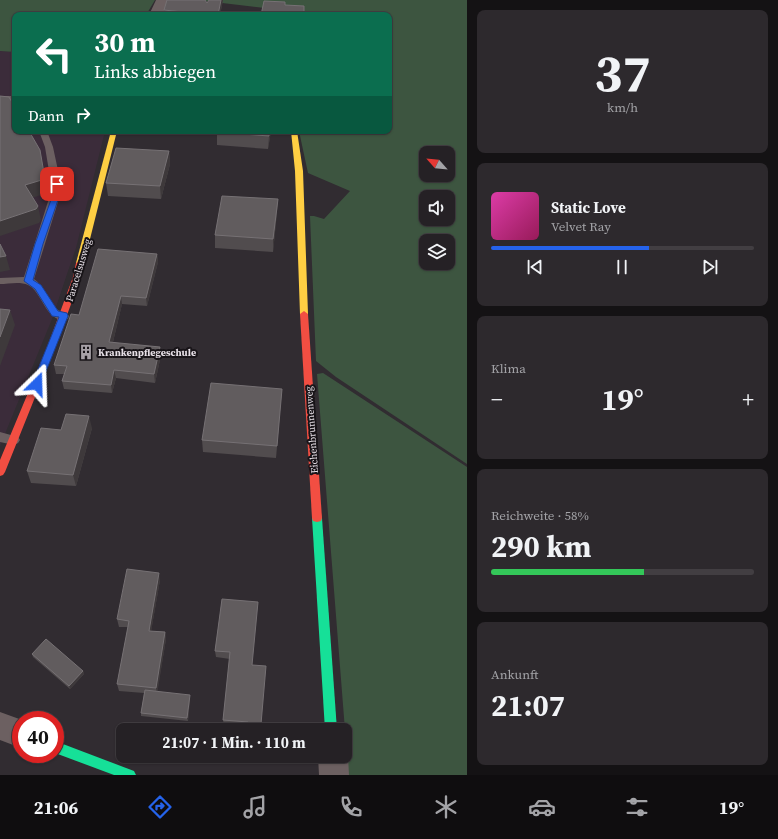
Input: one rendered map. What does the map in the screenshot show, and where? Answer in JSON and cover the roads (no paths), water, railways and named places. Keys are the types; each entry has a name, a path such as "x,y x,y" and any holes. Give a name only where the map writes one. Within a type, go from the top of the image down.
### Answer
{"street":[{"path":"158,12 164,0"},
{"name":"Paracelsusweg","path":"0,472 64,316 83,255 113,134"},
{"name":"Eichenbrunnenweg","path":"294,134 299,171 305,342 310,396 331,723"},
{"path":"0,726 12,731"},
{"path":"64,750 130,775"},
{"path":"333,763 334,775"}],"lane":[{"path":"0,98 12,98"},
{"path":"28,281 57,189 51,153 44,134"},
{"path":"0,281 28,281 38,287 55,314 64,316"},
{"path":"0,436 14,440"}],"place":[{"name":"Krankenpflegeschule","path":"86,352"}]}
